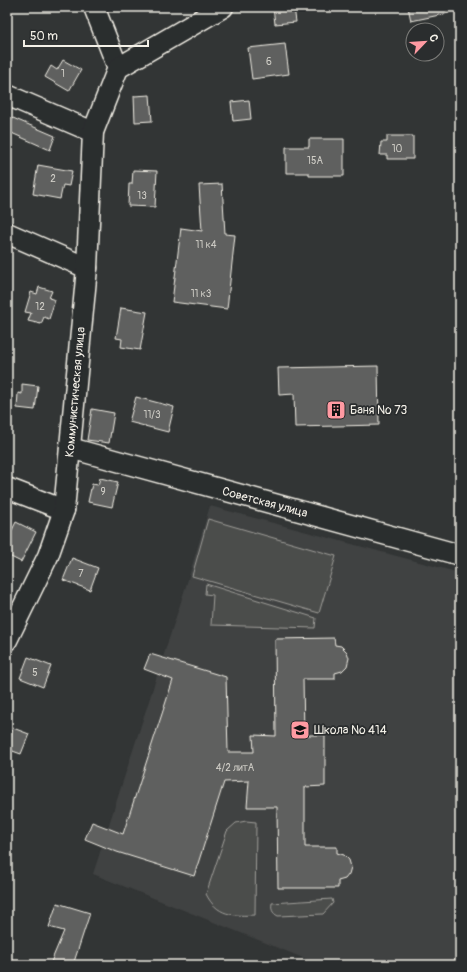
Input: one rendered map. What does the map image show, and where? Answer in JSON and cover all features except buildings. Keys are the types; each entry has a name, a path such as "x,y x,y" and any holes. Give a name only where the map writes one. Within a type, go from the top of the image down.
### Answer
{"street":[{"path":"94,7 118,68 223,7"},
{"name":"Коммунистическая улица","path":"7,640 48,556 64,510 87,268 93,132 118,68"},
{"path":"7,95 93,132"},
{"path":"7,233 87,268"},
{"name":"Советская улица","path":"70,448 460,555"},
{"path":"7,488 64,510"}],"shaded area":[{"name":"Школа № 414","path":"210,506 460,573 460,965 321,965 93,874 186,586"},
{"path":"208,519 336,556 319,613 192,576"},
{"path":"206,584 316,618 315,628 211,625 213,595 205,594"},
{"path":"246,821 256,822 255,915 233,915 221,911 215,907 206,894 227,831 236,823"},
{"path":"332,899 333,903 323,914 278,916 274,914 272,909 272,903"}],"place":[{"name":"Баня № 73","path":"336,410"},
{"name":"Школа № 414","path":"300,730"}]}
